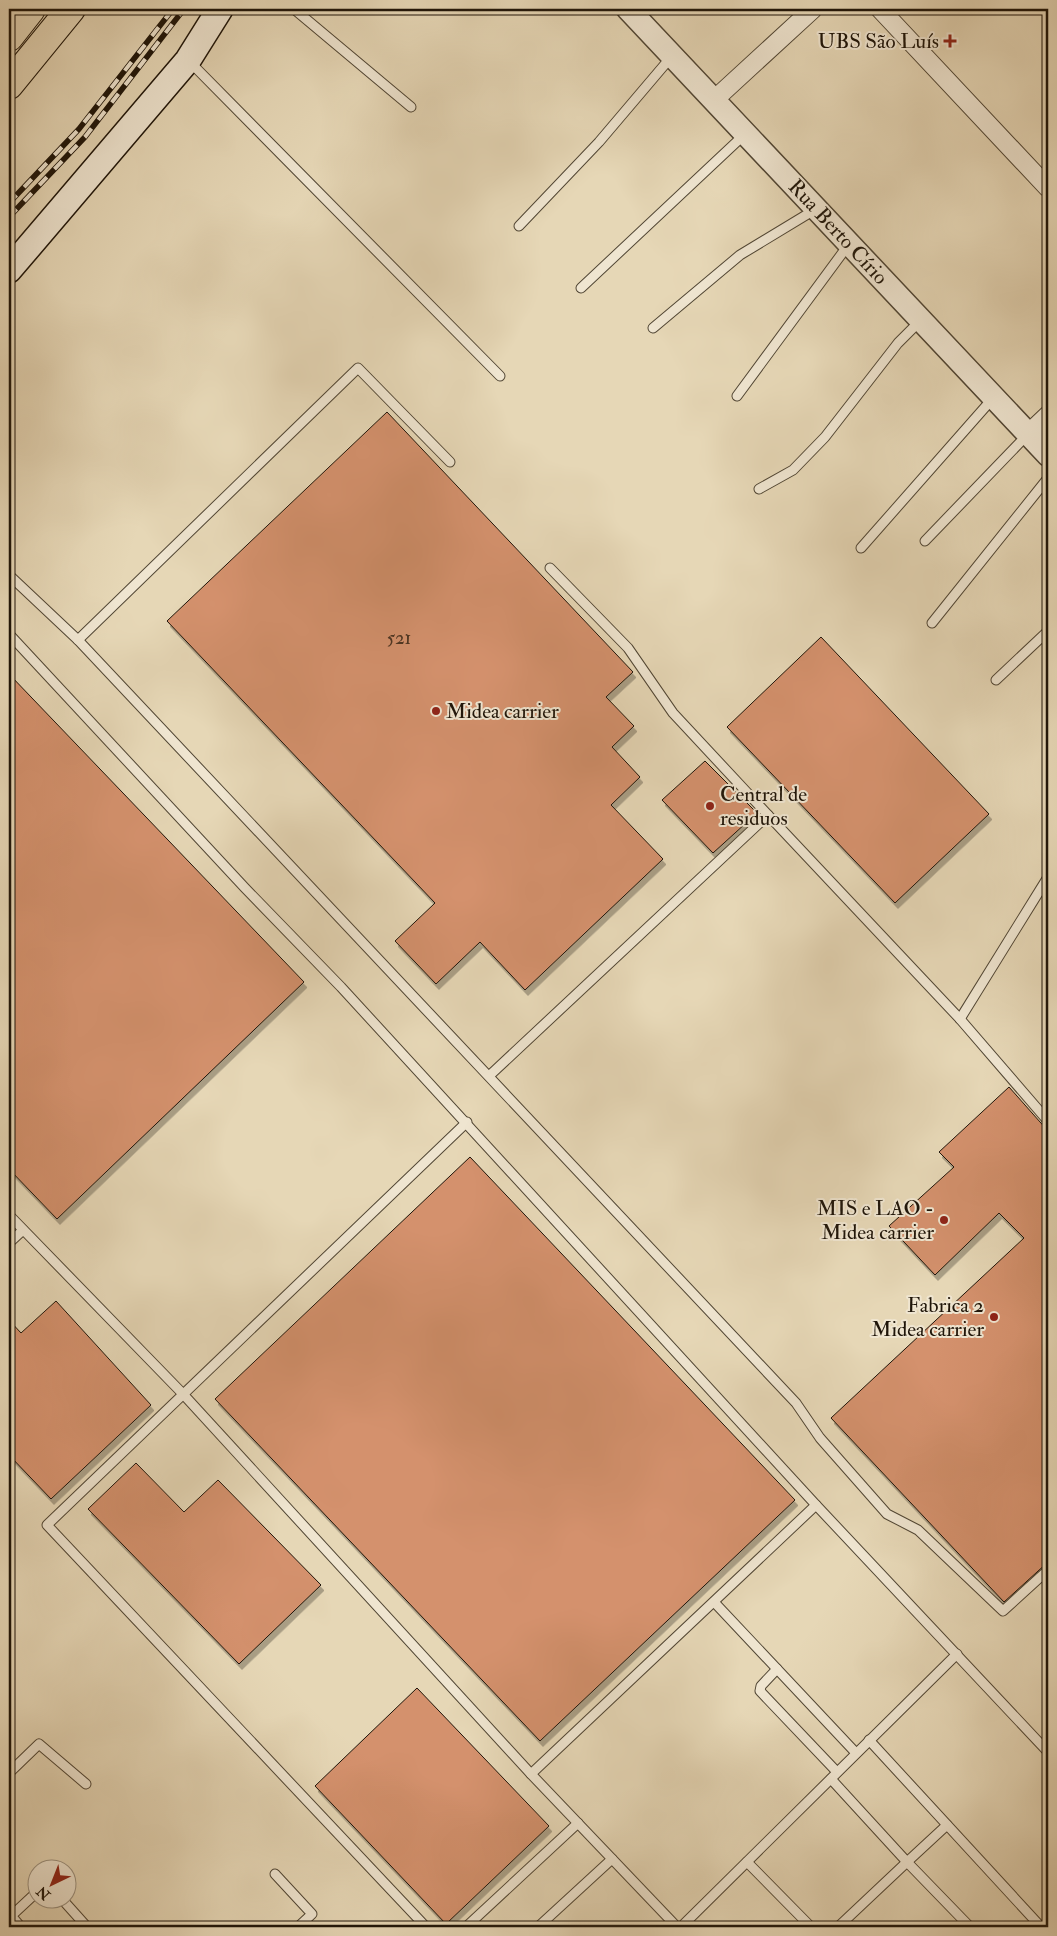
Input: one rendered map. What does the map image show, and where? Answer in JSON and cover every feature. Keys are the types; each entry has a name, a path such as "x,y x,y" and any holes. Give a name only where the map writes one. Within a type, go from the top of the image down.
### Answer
{"highway":[{"path":"9,37 31,9"},
{"path":"9,85 71,9"}],"main road":[{"path":"9,270 188,60 220,9"},
{"path":"9,246 72,194"}],"street":[{"name":"Rua Berto Círio","path":"628,9 1048,455"},
{"path":"714,100 813,9"},
{"path":"880,9 1048,188"},
{"path":"1028,434 1048,415"},
{"path":"9,1919 15,1927"}],"lane":[{"path":"294,9 411,107"},
{"path":"519,226 599,142 673,56"},
{"path":"188,60 500,376"},
{"path":"582,288 746,134"},
{"path":"653,328 740,255 817,209"},
{"path":"737,396 849,244"},
{"path":"759,489 793,470 825,437 898,343 921,320"},
{"path":"78,640 358,368 450,462"},
{"path":"861,548 994,397"},
{"path":"925,541 1028,434"},
{"path":"932,624 1048,478"},
{"path":"550,568 628,648 673,713 960,1020 1048,1121"},
{"path":"9,575 78,640 796,1404 820,1438 887,1514 918,1530 1003,1611 1048,1570"},
{"path":"996,680 1048,631"},
{"path":"9,634 467,1122 816,1505 1048,1752"},
{"path":"489,1076 768,815"},
{"path":"960,1020 1048,877"},
{"path":"426,1927 47,1525 467,1122"},
{"path":"9,1215 183,1394 531,1774 679,1927 957,1654"},
{"path":"9,1243 23,1230"},
{"path":"531,1774 816,1505"},
{"path":"714,1602 856,1753"},
{"path":"777,1669 761,1686 760,1690 907,1862 970,1927"},
{"path":"869,1740 1041,1927"},
{"path":"9,1773 39,1744 86,1784"},
{"path":"466,1927 578,1823"},
{"path":"838,1927 947,1826"},
{"path":"538,1927 612,1859"},
{"path":"747,1862 811,1927"},
{"path":"275,1874 312,1914 298,1927"},
{"path":"9,1919 28,1901"},
{"path":"70,1908 87,1927"}],"building":[{"name":"Midea carrier","path":"387,412 633,672 606,697 634,726 612,747 640,777 611,805 663,859 525,990 480,942 436,984 395,941 435,903 167,621"},
{"path":"821,637 989,814 895,903 727,727"},
{"path":"9,674 304,982 57,1219 9,1169"},
{"name":"Central de residuos","path":"705,761 757,813 713,853 662,800"},
{"name":"Fabrica 2 Midea carrier","path":"1009,1087 1048,1131 1048,1562 1004,1602 831,1418 1024,1238 999,1213 935,1275 889,1226 954,1167 939,1152"},
{"path":"470,1157 795,1500 540,1741 215,1399"},
{"path":"56,1301 151,1405 51,1499 9,1455 9,1320 21,1333"},
{"path":"136,1463 184,1512 218,1480 321,1585 239,1664 88,1509"},
{"path":"417,1688 549,1826 446,1924 315,1786"}],"railway":[{"path":"9,203 79,129 173,9"},
{"path":"9,217 85,137 184,9"}],"place":[{"name":"UBS São Luís","path":"950,41"},
{"name":"Midea carrier","path":"436,711"},
{"name":"Central de residuos","path":"710,806"},
{"name":"MIS e LAO - Midea carrier","path":"944,1220"},
{"name":"Fabrica 2 Midea carrier","path":"994,1317"}]}
